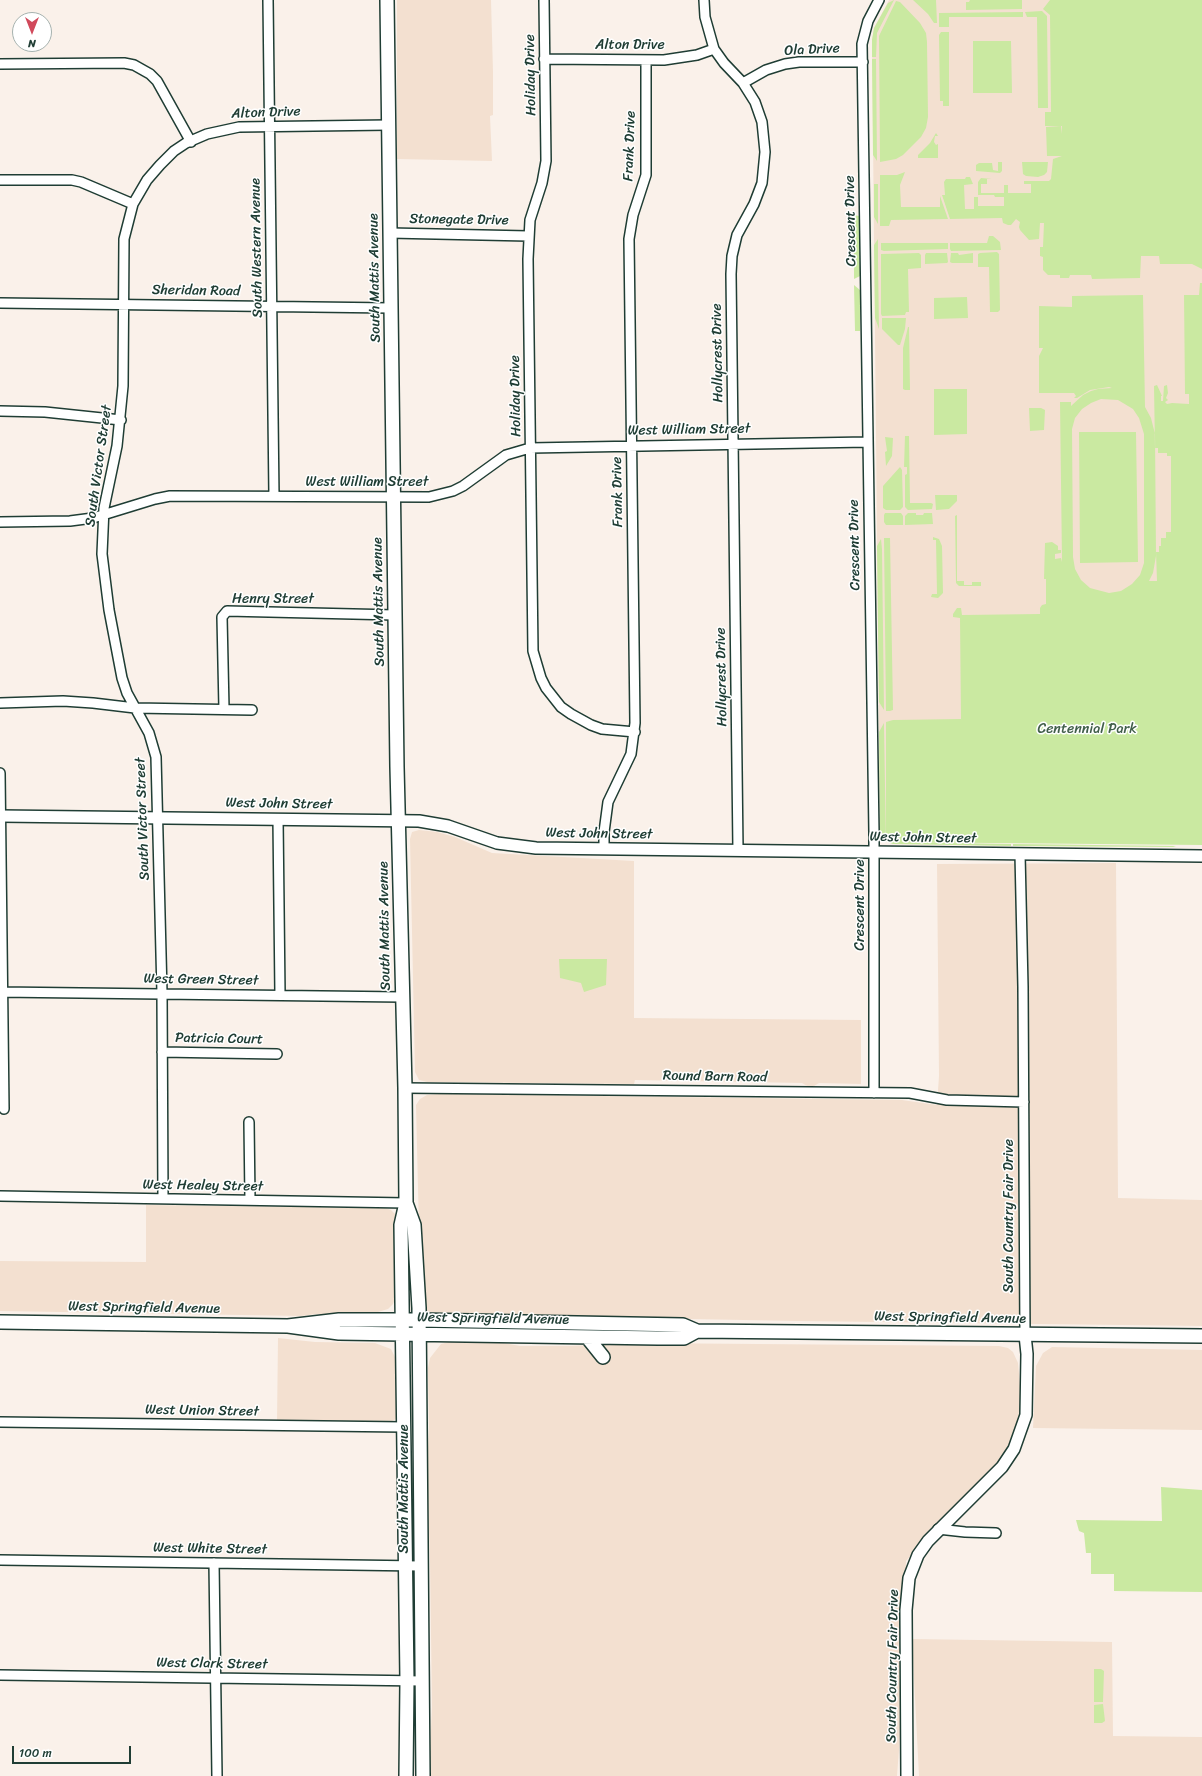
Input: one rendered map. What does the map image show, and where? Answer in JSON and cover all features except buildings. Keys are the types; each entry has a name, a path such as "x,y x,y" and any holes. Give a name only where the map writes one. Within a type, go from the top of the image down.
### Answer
{"main road":[{"name":"South Mattis Avenue","path":"387,0 398,821 406,1203 401,1225 407,1681 406,1776"},
{"name":"South Mattis Avenue","path":"406,1203 414,1225 418,1320 423,1776"},
{"name":"West Springfield Avenue","path":"288,1326 339,1320 418,1320 684,1325 697,1331 1202,1336"},
{"name":"West Springfield Avenue","path":"0,1322 288,1326 339,1333 587,1337 684,1338 697,1331"},
{"path":"587,1337 603,1357"}],"street":[{"name":"South Western Avenue","path":"268,0 274,496"},
{"name":"Holiday Drive","path":"544,0 545,170 530,220 528,236 532,635 536,664 541,678 546,688 561,707 581,720 602,729 635,732"},
{"name":"Hollycrest Drive","path":"704,0 705,17 714,49 724,63 743,83 756,102 764,132 765,152 764,169 758,195 737,235 732,256 731,274 738,850"},
{"name":"Crescent Drive","path":"874,1093 874,852 862,44 864,30 879,0"},
{"name":"Alton Drive","path":"544,59 681,59 714,49"},
{"name":"Frank Drive","path":"604,849 605,819 608,802 627,766 635,732 630,239 633,215 646,175 646,60"},
{"name":"Ola Drive","path":"743,83 766,70 785,64 799,62 863,62"},
{"path":"0,64 124,63 134,65 157,81 191,142"},
{"name":"Alton Drive","path":"123,305 124,239 133,204 141,189 160,165 174,151 191,142 225,129 270,126 389,125"},
{"path":"0,180 72,180 81,182 133,204"},
{"name":"Stonegate Drive","path":"390,233 528,236"},
{"name":"Sheridan Road","path":"0,303 391,308"},
{"name":"South Victor Street","path":"123,305 124,386 121,420 104,514 102,554 109,610 122,678 127,693 149,733 156,757 162,994 163,1199"},
{"path":"0,411 45,412 121,420"},
{"name":"West William Street","path":"0,522 70,521 104,514 170,496 429,497 453,491 463,486 506,455 530,448 867,442"},
{"name":"Henry Street","path":"224,709 222,617 227,611 395,615"},
{"path":"0,703 63,701 93,702 135,708 252,710"},
{"path":"0,773 1,992 4,1109"},
{"name":"West John Street","path":"0,816 425,822 441,824 483,839 515,846 536,848 1202,856"},
{"path":"278,819 280,995"},
{"name":"South Country Fair Drive","path":"907,1776 906,1610 907,1588 912,1568 918,1555 938,1529 1002,1467 1014,1449 1026,1416 1024,1102 1020,854"},
{"name":"West Green Street","path":"1,992 402,997"},
{"name":"Patricia Court","path":"162,1052 277,1054"},
{"name":"Round Barn Road","path":"404,1088 910,1093 947,1100 1024,1102"},
{"path":"249,1122 250,1200"},
{"name":"West Healey Street","path":"0,1196 406,1203"},
{"name":"West Union Street","path":"0,1422 404,1427"},
{"path":"938,1529 996,1533"},
{"name":"West White Street","path":"0,1560 420,1566"},
{"path":"214,1563 217,1776"},
{"name":"West Clark Street","path":"0,1675 423,1681"}],"shaded area":[{"path":"397,0 491,0 493,115 490,116 492,161 397,159"},
{"path":"889,0 1055,0 1202,49 1202,470 1187,613 1040,614 966,830 880,830 872,40 874,28"},
{"path":"419,830 437,832 455,837 492,853 634,861 634,1018 861,1020 861,1084 819,1083 814,1086 807,1086 802,1083 635,1080 634,1084 427,1082 419,1080 415,1072 410,839 412,832"},
{"path":"1116,863 1118,1198 1202,1200 1202,1326 797,1321 421,1314 416,1105 420,1099 427,1095 440,1094 902,1100 937,1105 939,1076 937,864"},
{"path":"146,1205 385,1208 391,1210 397,1216 396,1296 393,1304 388,1309 368,1315 317,1314 301,1316 0,1311 0,1261 146,1262"},
{"path":"278,1338 315,1342 375,1343 391,1349 397,1361 398,1414 396,1419 390,1422 277,1421"},
{"path":"487,1340 520,1346 571,1346 638,1343 999,1346 1008,1348 1013,1352 1018,1363 1022,1406 1019,1429 1007,1454 940,1522 906,1561 901,1723 897,1776 429,1776 432,1707 427,1465 429,1428 428,1368 430,1358 441,1344 453,1341"},
{"path":"1052,1347 1202,1350 1202,1430 1033,1428 1036,1366 1043,1353"},
{"path":"912,1639 1112,1642 1113,1736 1202,1737 1202,1776 919,1776"}],"green space":[{"path":"894,0 877,33 876,57 872,57 874,28 888,3"},
{"path":"913,0 936,0 937,23 934,23 928,14"},
{"path":"970,0 1022,0 1022,9 966,10 966,2 969,2"},
{"path":"1050,0 1202,0 1202,269 1192,264 1160,264 1159,256 1141,256 1140,278 1092,279 1091,275 1070,275 1069,278 1060,278 1060,275 1048,275 1043,270 1043,257 1040,256 1040,247 1043,247 1044,223 1040,223 1039,239 1029,240 1020,230 1020,222 1016,219 1011,225 1008,225 1003,223 1002,218 950,219 942,195 945,195 944,182 946,179 965,179 966,177 970,177 973,184 964,185 965,209 974,209 974,197 978,197 978,206 1004,206 1004,197 995,197 994,195 978,195 978,182 981,178 992,179 987,179 987,184 981,184 981,193 1004,193 1004,185 1008,185 1008,193 1031,193 1031,184 1024,184 1024,181 1049,181 1051,179 1053,159 1062,156 1047,156 1046,127 1061,126 1045,126 1045,112 1051,112 1050,15 1043,9"},
{"path":"896,1 900,2 920,23 926,33 928,117 926,128 921,137 903,155 896,159 880,162 879,36"},
{"path":"1042,11 1047,16 1048,108 1038,108 1037,17 1027,17 1025,12"},
{"path":"1023,12 1023,17 949,17 949,27 939,27 939,13"},
{"path":"941,32 949,32 949,106 943,106 943,101 940,101 939,35"},
{"path":"973,41 1011,41 1012,93 973,93"},
{"path":"872,59 876,59 877,161 873,155"},
{"path":"936,133 938,136 935,136 934,142 936,145 938,144 938,158 918,158 918,155 930,143"},
{"path":"998,162 1002,162 1002,171 1000,173 976,171 976,165 979,163 992,163 993,170 998,171"},
{"path":"1022,162 1048,162 1047,172 1038,177 1026,176 1023,174"},
{"path":"905,172 900,185 901,207 940,207 940,196 948,219 891,220 889,226 880,226 880,175 897,175"},
{"path":"874,184 878,184 878,224 874,217"},
{"path":"854,215 859,216 860,276 854,279"},
{"path":"989,236 993,236 1000,242 1001,250 951,251 950,249 950,243 987,243"},
{"path":"878,239 879,329 875,318 874,245"},
{"path":"881,243 948,243 948,249 884,251 881,250"},
{"path":"997,252 999,254 1000,310 998,312 990,312 989,267 978,267 978,254"},
{"path":"919,253 921,255 921,268 908,269 909,312 906,312 905,315 882,316 881,254"},
{"path":"926,253 947,253 948,262 925,264"},
{"path":"951,253 958,253 959,255 973,253 973,263 952,263 950,262"},
{"name":"Centennial Park","path":"1200,283 1202,283 1202,845 886,842 886,722 893,720 961,719 960,618 953,617 953,614 957,608 961,608 962,615 1040,614 1040,608 1042,605 1046,604 1046,579 1044,579 1045,543 1052,542 1058,546 1058,550 1061,550 1061,553 1055,554 1055,559 1061,558 1062,562 1060,402 1071,402 1071,406 1083,395 1091,391 1112,388 1109,387 1090,390 1077,398 1074,398 1076,396 1074,393 1039,393 1039,356 1043,348 1039,348 1039,306 1072,307 1072,296 1143,295 1145,407 1151,418 1155,433 1154,386 1157,385 1162,396 1161,401 1163,401 1164,386 1167,385 1168,393 1166,398 1168,400 1165,402 1167,404 1189,404 1189,394 1185,394 1184,295 1199,295","holes":["1101,399 1118,400 1133,409 1139,418 1144,434 1144,563 1140,575 1132,584 1121,591 1109,593 1090,588 1081,580 1075,569 1073,557 1072,429 1075,418 1082,409 1091,403","1155,448 1158,448 1158,453 1167,453 1167,456 1171,456 1171,532 1166,532 1166,538 1161,538 1159,552 1156,552 1157,581 1149,581 1153,573 1156,556"]},
{"path":"854,285 860,290 860,331 855,331"},
{"path":"967,297 968,318 934,319 934,298"},
{"path":"882,318 906,318 905,329 900,345 898,345 882,329"},
{"path":"908,327 910,390 905,390 903,389 903,348"},
{"path":"934,389 967,389 967,434 934,435"},
{"path":"1029,408 1041,408 1045,410 1044,430 1030,431"},
{"path":"1079,432 1136,432 1138,562 1080,563"},
{"path":"905,436 909,436 910,503 931,503 933,504 932,509 908,510 905,507 905,475 907,474 907,467 904,467"},
{"path":"885,437 893,438 892,456 886,466 885,452 887,451"},
{"path":"900,467 902,470 903,507 900,510 886,510 883,508 883,486"},
{"path":"935,495 957,495 957,501 949,509 936,510"},
{"path":"885,513 901,513 903,516 903,525 886,525 884,522"},
{"path":"908,513 923,515 924,513 932,513 933,524 905,525 905,516"},
{"path":"957,515 957,581 964,581 964,585 972,585 972,582 981,582 981,586 959,586 956,583 955,516"},
{"path":"933,537 939,539 942,546 943,593 938,598 931,597 932,594 937,594 936,540 933,540"},
{"path":"884,538 890,538 893,710 890,711 886,711"},
{"path":"881,539 884,710 879,702 877,546"},
{"path":"884,723 886,842 880,830 879,732"},
{"path":"887,842 1011,844 1011,846 893,844"},
{"path":"1013,844 1176,846 1013,846"},
{"path":"559,959 607,959 606,985 584,992 581,983 560,978"},
{"path":"1161,1487 1202,1490 1202,1592 1114,1591 1114,1574 1091,1574 1091,1553 1086,1553 1084,1533 1079,1531 1076,1520 1162,1521"},
{"path":"1094,1669 1101,1669 1104,1671 1103,1702 1094,1702"},
{"path":"1103,1704 1105,1721 1102,1723 1094,1723 1094,1705"}]}
